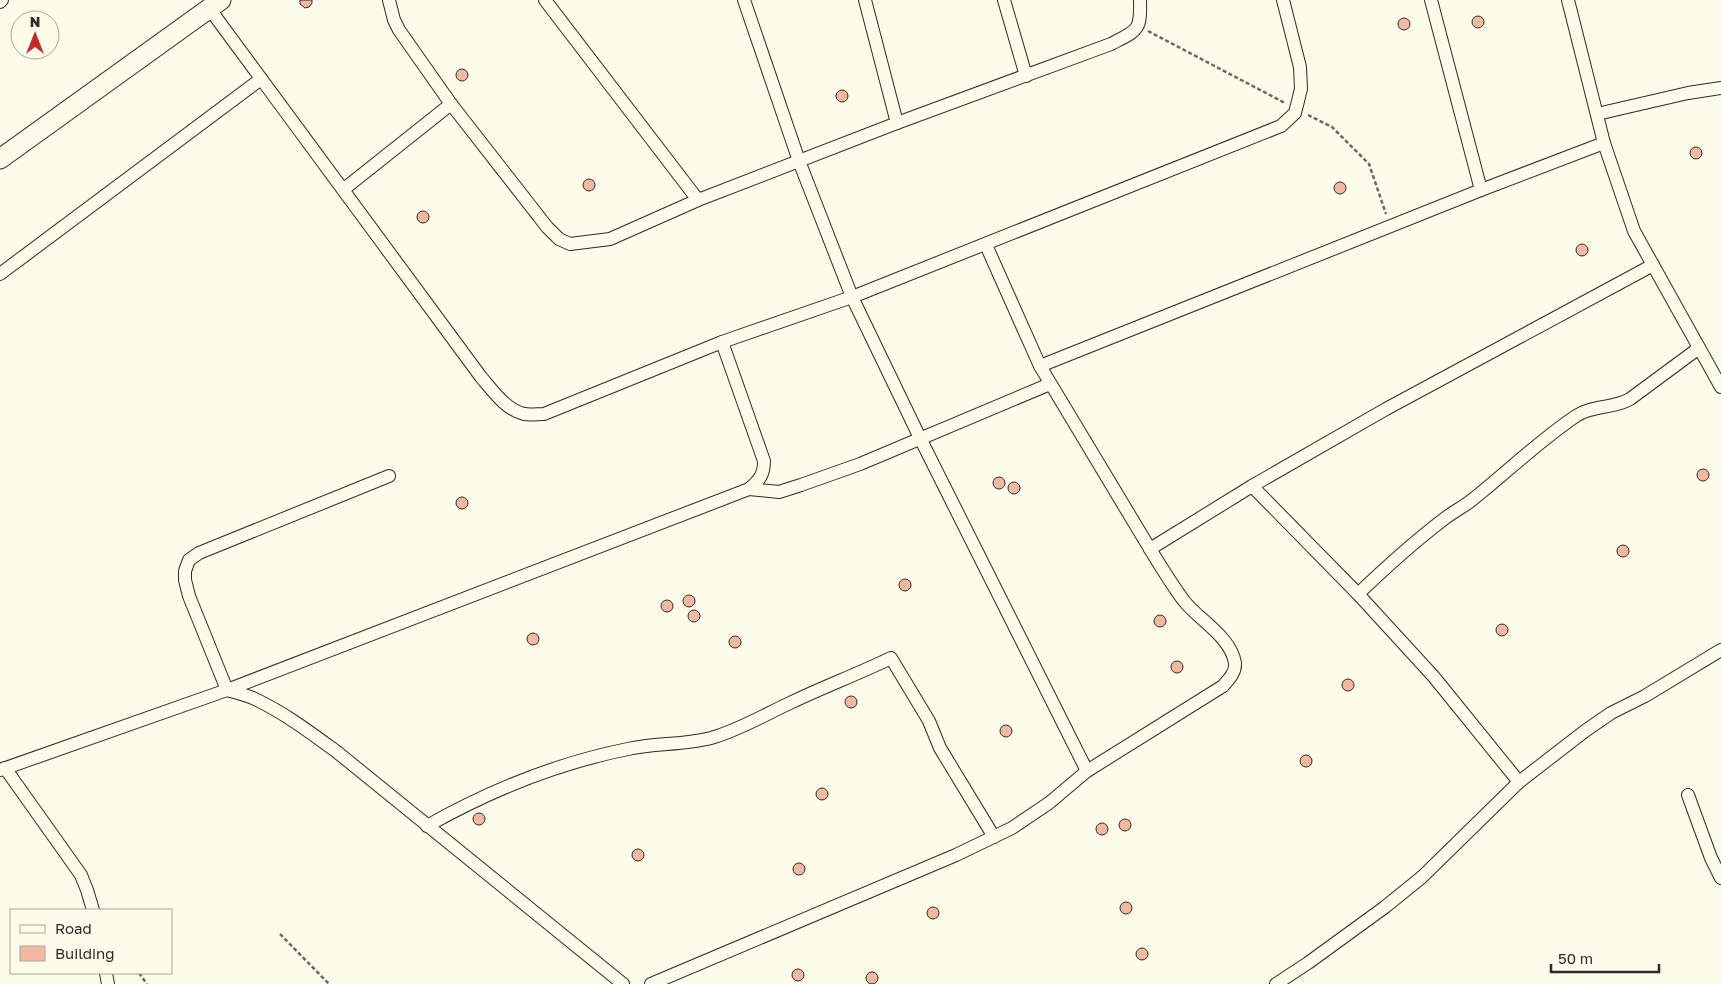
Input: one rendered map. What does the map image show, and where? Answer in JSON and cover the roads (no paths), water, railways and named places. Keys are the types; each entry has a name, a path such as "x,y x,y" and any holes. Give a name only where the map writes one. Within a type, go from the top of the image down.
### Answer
{"street":[{"path":"389,0 392,14 399,30 451,104 547,227 559,238 570,244 610,238 698,200 897,123 1111,44 1138,26 1140,0"},
{"path":"545,0 698,200"},
{"path":"744,0 799,161 852,297 920,438 1087,770"},
{"path":"864,0 897,123"},
{"path":"1004,0 1026,76"},
{"path":"0,159 215,4 261,79 344,189 481,378 514,411 525,414 544,414 722,342 852,297 1281,126 1295,113 1301,89 1300,66 1282,0"},
{"path":"1431,0 1482,190"},
{"path":"1568,0 1604,143 1634,231 1721,387"},
{"path":"0,274 261,79"},
{"path":"1597,114 1688,93 1721,88"},
{"path":"344,189 451,104"},
{"path":"1040,366 1604,143"},
{"path":"651,984 956,855 1012,828 1049,803 1087,770 1223,686 1235,668 1235,660 1229,649 1218,634 1196,615 1184,601 1150,550 1050,384 1040,366 986,244"},
{"path":"1150,550 1252,486 1386,409 1653,265"},
{"path":"93,909 87,890 80,876 3,769 227,690 749,489 762,477 764,461 722,342"},
{"path":"1358,594 1388,564 1445,518 1471,501 1508,469 1577,415 1599,406 1623,403 1699,348"},
{"path":"749,489 779,492 860,464 1050,384"},
{"path":"227,690 189,596 184,575 189,560 199,553 389,476"},
{"path":"1252,486 1358,594 1434,677 1519,782"},
{"path":"1276,984 1385,907 1422,877 1519,782 1585,730 1721,650"},
{"path":"427,826 465,804 571,764 628,749 711,738 749,724 791,702 891,658 929,721 940,748 994,837"},
{"path":"227,690 256,699 298,724 337,752 623,984"},
{"path":"1688,795 1711,858 1721,878"}]}
